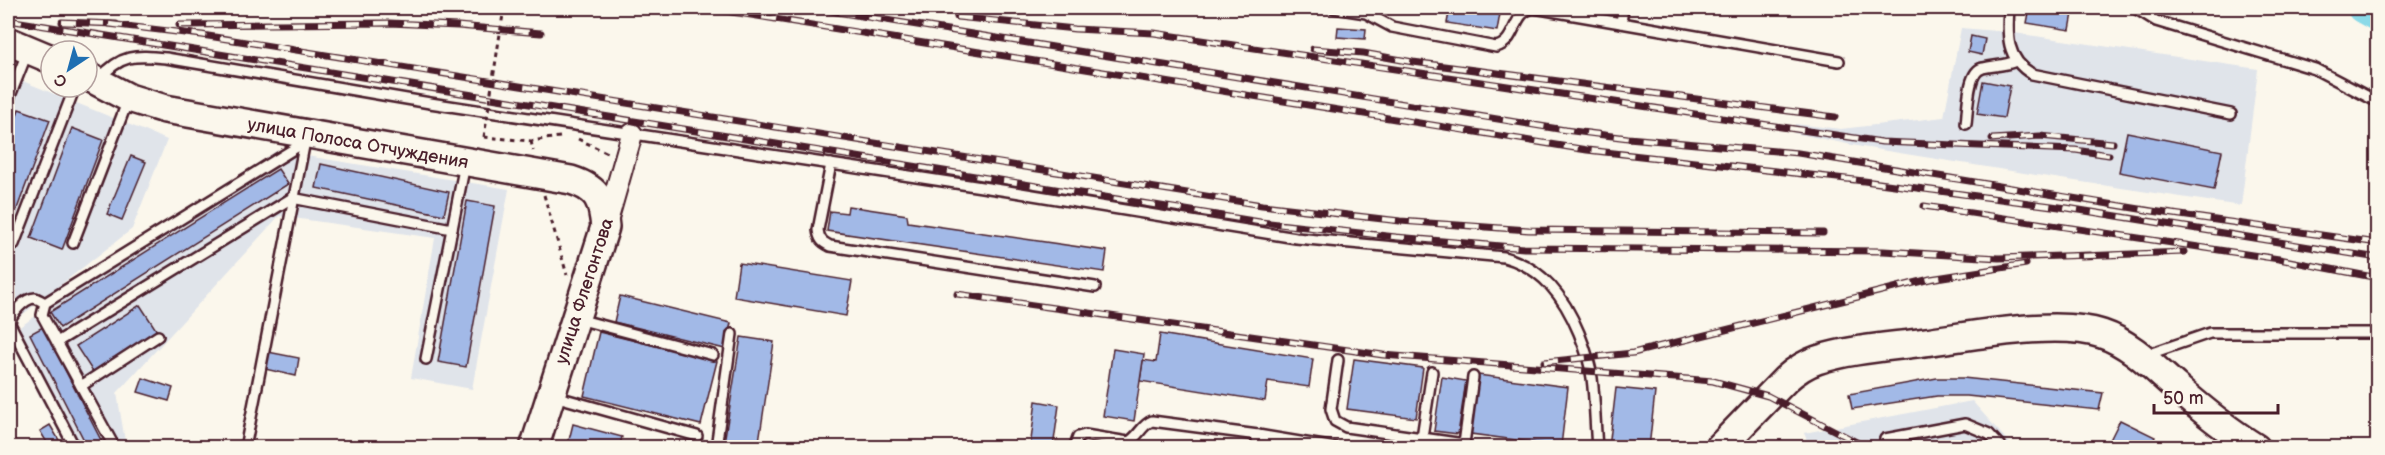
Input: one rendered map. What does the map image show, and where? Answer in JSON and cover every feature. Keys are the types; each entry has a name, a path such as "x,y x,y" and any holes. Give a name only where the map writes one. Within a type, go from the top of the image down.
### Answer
{"main road":[{"name":"улица Полоса Отчуждения","path":"99,87 165,109 305,138 572,180 593,190 603,206 605,227"},
{"name":"улица Флегонтова","path":"534,447 605,227"},
{"path":"1719,447 1796,370 1814,361 1833,356 1973,335 2060,328 2082,329 2103,334 2141,357 2214,420 2256,447"}],"street":[{"name":"улица Флегонтова","path":"605,227 632,134"}],"lane":[{"path":"1334,8 1365,13 1392,27 1496,47 1507,41 1519,17 1527,9 1534,8 1839,61"},
{"path":"1621,23 1623,8"},
{"path":"2009,8 2008,32 2016,61 2021,68 2032,74 2231,114"},
{"path":"2134,8 2156,21 2314,69 2378,102"},
{"path":"8,101 29,49"},
{"path":"99,74 118,61 145,56 212,64 430,103 1296,238 1504,257 1527,266 1548,282 1569,309 1592,372 1597,447"},
{"path":"1966,124 1972,79 1977,71 1981,68 2006,66 2016,61"},
{"path":"73,243 129,98"},
{"path":"14,244 79,99"},
{"path":"245,447 305,138"},
{"path":"116,447 42,315 45,303 305,138"},
{"path":"426,359 466,162"},
{"path":"831,164 818,230 818,238 823,243 830,246 1095,287"},
{"path":"57,342 292,198 452,230"},
{"path":"45,303 35,298 30,300 13,313 10,324 75,447"},
{"path":"578,313 713,355"},
{"path":"2141,357 2210,333 2378,333"},
{"path":"716,447 732,334"},
{"path":"81,386 158,336"},
{"path":"1338,360 1331,409 1335,421 1346,427 1422,437 1465,446 1473,377"},
{"path":"1422,437 1432,372"},
{"path":"551,396 697,436"},
{"path":"1074,447 1078,437 1085,435 1128,442 1134,439 1144,425 1152,421 1336,447"},
{"path":"1885,439 1965,424 1989,434 2002,447"},
{"path":"1256,447 1258,435"}],"path":[{"path":"504,8 484,137 531,141 564,137"},
{"path":"571,138 590,144 624,162"},
{"path":"531,141 559,252 578,313"}],"shaded area":[{"path":"1961,28 2008,32 2258,69 2241,206 1862,147 1794,133 1795,124 1841,129 1944,117"},
{"path":"8,75 39,88 39,99 67,99 167,140 132,229 8,326"},
{"path":"276,151 509,189 472,389 411,378 435,238 279,216 117,393 126,447 66,447 8,335"},
{"path":"1972,401 2013,447 1810,447 1804,433"}],"building":[{"path":"1450,8 1501,8 1497,31 1447,23"},
{"path":"2030,8 2074,8 2070,30 2027,23"},
{"path":"1338,27 1366,29 1365,39 1337,37"},
{"path":"1971,36 1985,39 1982,55 1968,52"},
{"path":"1983,81 2010,86 2004,118 1977,114"},
{"path":"19,109 50,120 8,233 8,142"},
{"path":"72,128 103,140 62,250 31,238"},
{"path":"2127,132 2222,151 2214,190 2119,172"},
{"path":"131,156 146,162 122,220 107,214"},
{"path":"321,164 449,192 444,215 316,188"},
{"path":"278,169 288,184 60,328 50,312"},
{"path":"467,201 495,206 466,367 438,362"},
{"path":"848,206 907,215 908,222 1107,251 1104,272 827,231 830,211 847,213"},
{"path":"739,263 852,281 846,316 734,297"},
{"path":"620,296 731,323 725,349 614,322"},
{"path":"140,305 157,331 93,372 76,346"},
{"path":"43,327 105,448 88,448 30,334"},
{"path":"599,332 717,361 701,425 584,396"},
{"path":"1160,334 1313,359 1309,387 1268,381 1265,401 1140,381 1143,360 1156,362"},
{"path":"741,337 774,342 758,448 724,443"},
{"path":"1113,349 1144,354 1134,421 1103,416"},
{"path":"268,352 299,358 296,376 265,369"},
{"path":"1354,359 1423,368 1416,418 1347,409"},
{"path":"1478,375 1568,387 1561,446 1471,434"},
{"path":"1442,377 1466,381 1458,434 1434,431"},
{"path":"143,378 173,388 169,401 138,392"},
{"path":"1937,378 1963,378 2103,393 2099,410 1967,396 1937,396 1852,409 1849,394"},
{"path":"1616,388 1655,392 1649,448 1609,448"},
{"path":"1036,401 1059,405 1053,448 1030,448"},
{"path":"2120,420 2155,437 2149,448 2106,448"},
{"path":"573,424 622,437 619,448 567,448"},
{"path":"50,425 59,440 49,446 40,431"}],"waterway":[{"path":"2362,8 2378,17"}],"railway":[{"path":"707,8 1587,150 1864,181 2067,208 2378,258"},
{"path":"812,8 1565,130 1798,153 2152,211 2378,243"},
{"path":"957,17 1075,29 1154,33 1882,142 2075,150 2109,155"},
{"path":"8,20 1260,222 1524,248 1883,251 1999,258 2090,255"},
{"path":"62,22 116,24"},
{"path":"179,25 389,23 541,33"},
{"path":"109,24 202,35 1262,205 1400,221 1529,230 1823,233"},
{"path":"1313,49 1363,53 1413,62 1835,117"},
{"path":"1992,139 2040,136 2113,143"},
{"path":"1924,206 2279,259 2378,278"},
{"path":"2082,256 2184,252"},
{"path":"1544,362 1633,353 1930,279 2026,264"},
{"path":"957,294 1383,355 1713,381 1768,396 1868,448"}]}
